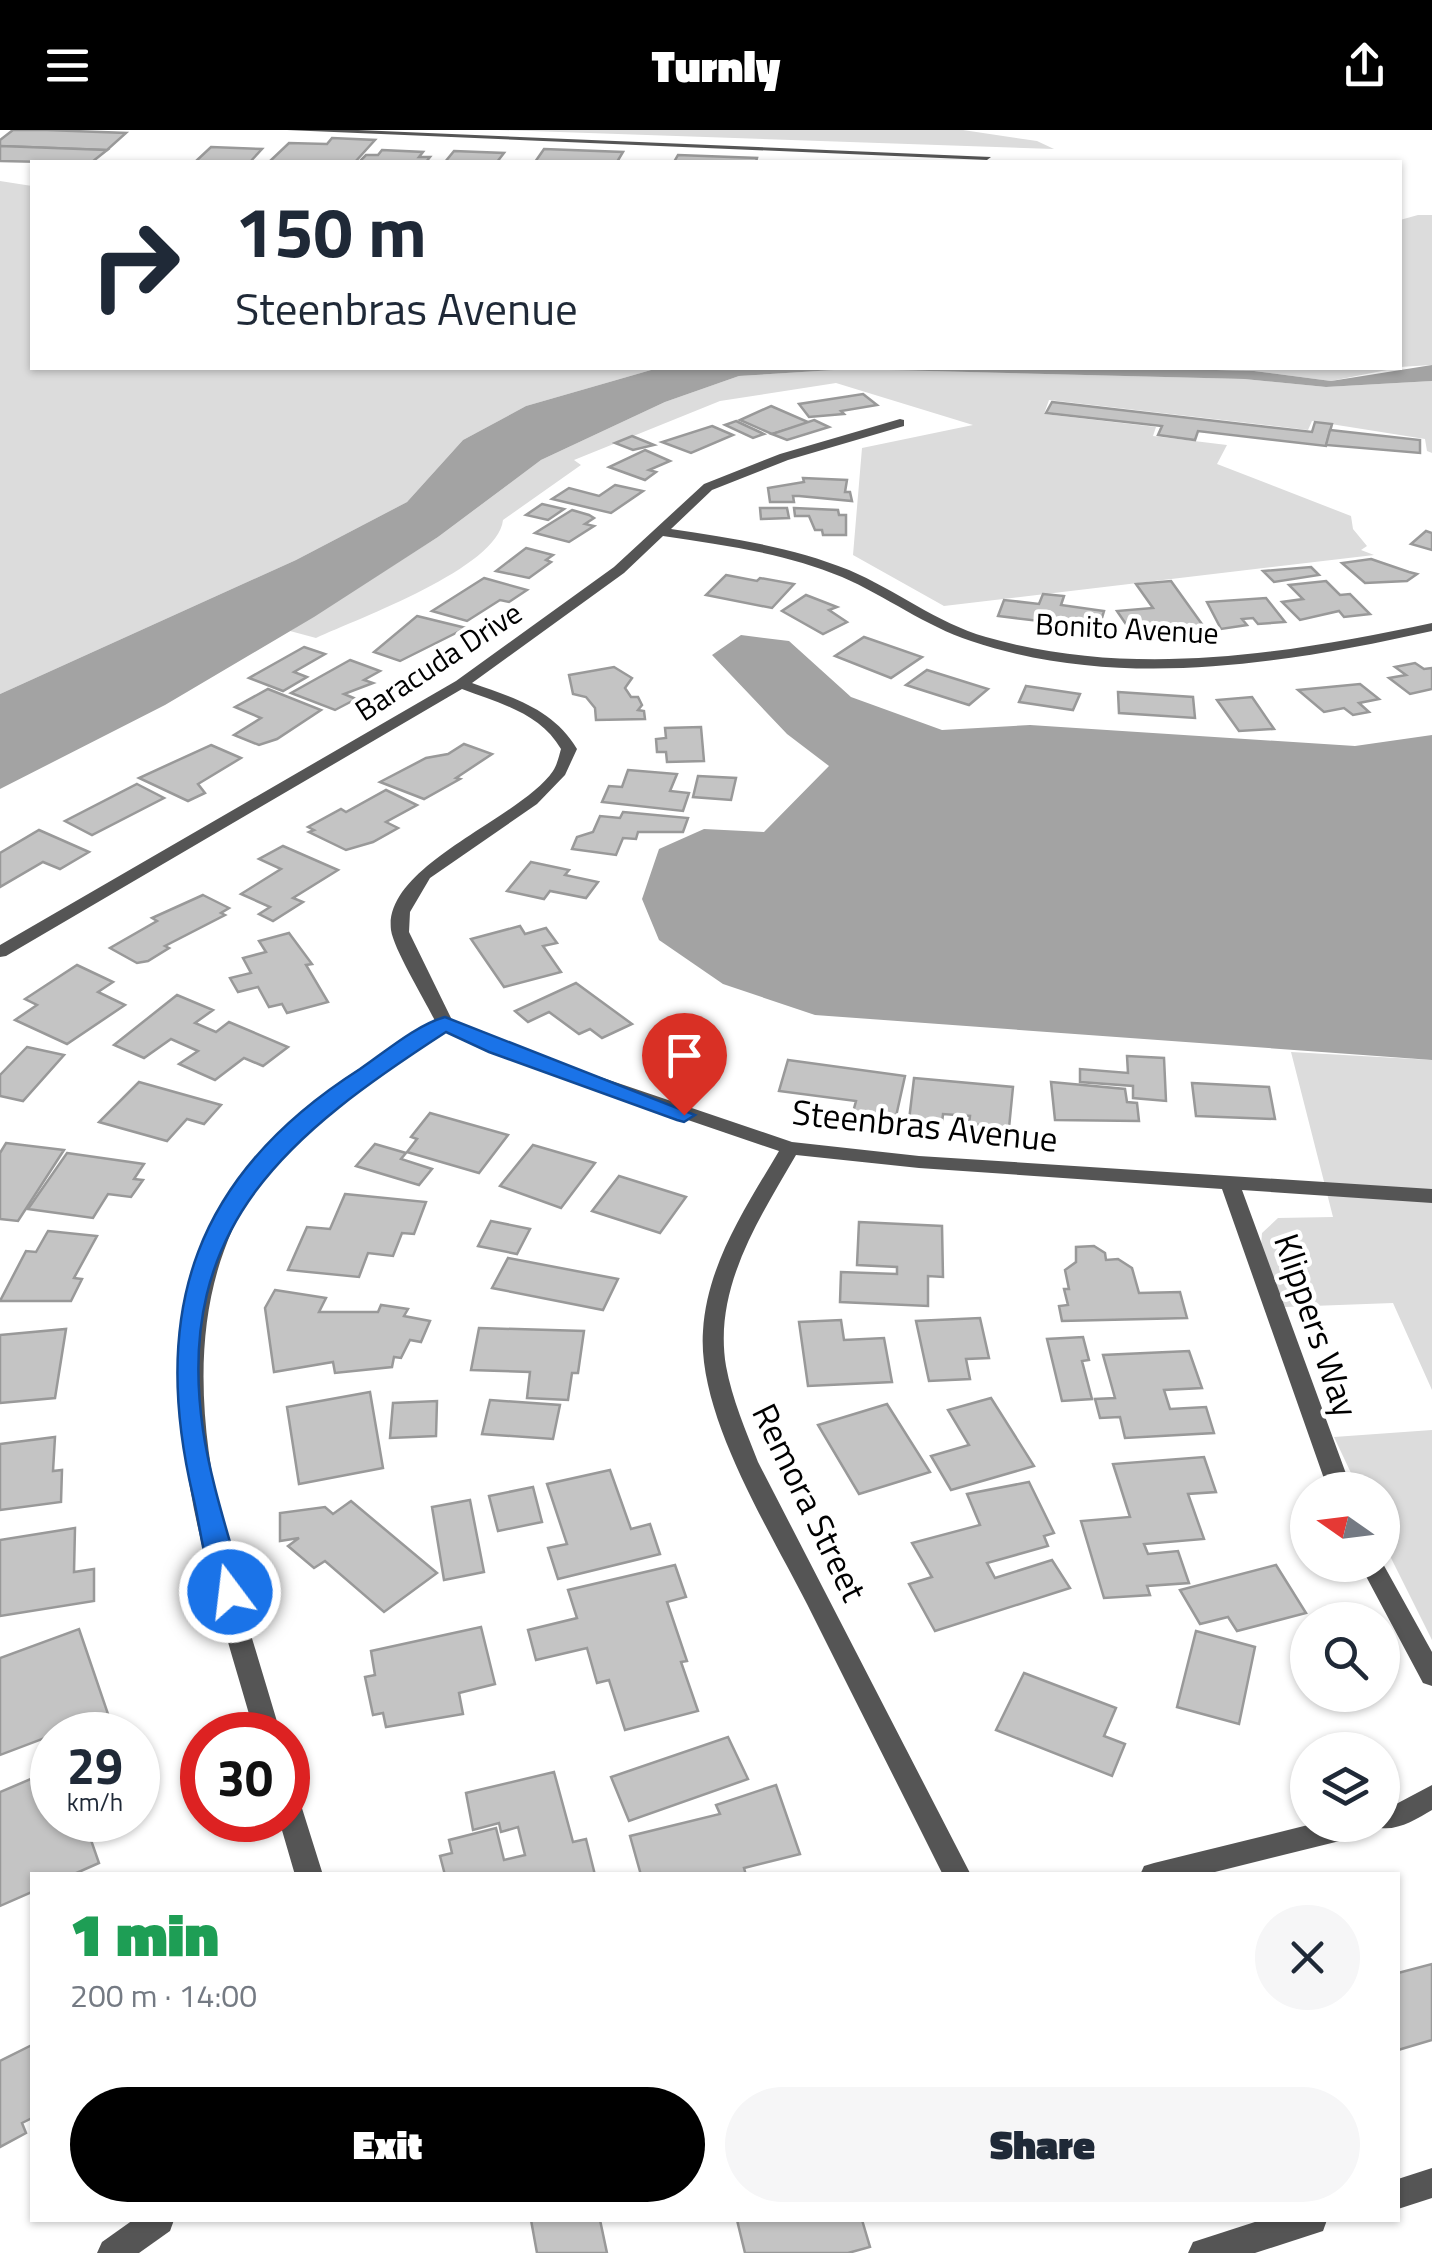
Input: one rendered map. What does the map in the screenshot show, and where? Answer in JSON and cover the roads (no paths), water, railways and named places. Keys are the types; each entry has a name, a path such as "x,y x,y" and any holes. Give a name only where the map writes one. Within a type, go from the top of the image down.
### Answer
{"street":[{"path":"291,130 987,156"},
{"name":"Baracuda Drive","path":"0,952 461,684 619,570 696,494 728,477 900,423"},
{"name":"Bonito Avenue","path":"659,531 816,562 878,588 942,626 993,643 1048,654 1174,662 1259,659 1432,628"},
{"path":"262,1712 190,1430 192,1316 204,1265 223,1218 271,1152 350,1085 445,1024 400,932 401,912 424,875 541,792 560,772 569,749 560,730 540,716 461,684"},
{"name":"Steenbras Avenue","path":"445,1024 496,1048 790,1148 866,1158 1432,1196"},
{"name":"Remora Street","path":"790,1148 751,1215 726,1272 712,1334 722,1398 747,1462 955,1872"},
{"name":"Klippers Way","path":"1230,1182 1334,1472"},
{"path":"1381,1582 1432,1676"},
{"path":"1400,1811 1429,1799"},
{"path":"1166,1872 1290,1841"},
{"path":"299,1842 308,1872"},
{"path":"1400,2193 1432,2183"},
{"path":"112,2253 156,2222"},
{"path":"1204,2253 1305,2222"}]}
